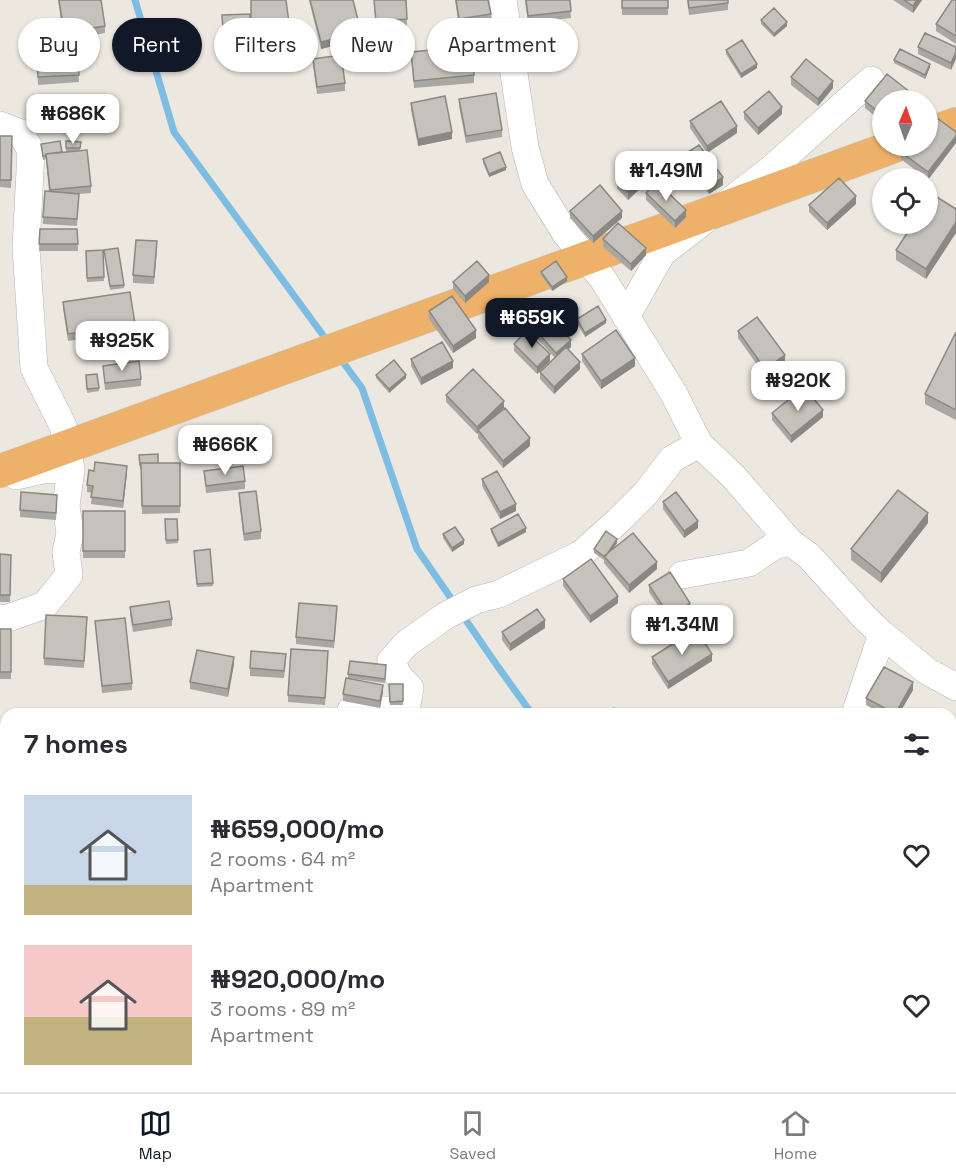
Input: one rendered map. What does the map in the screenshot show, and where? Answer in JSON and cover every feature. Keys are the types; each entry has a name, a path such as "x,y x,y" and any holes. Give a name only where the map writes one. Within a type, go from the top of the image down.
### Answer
{"highway":[{"path":"938,130 956,123"},
{"path":"0,471 872,155"}],"street":[{"path":"503,0 525,147 535,184 566,234 603,279 674,394 699,444 733,476 790,542 809,556 865,618 927,671 956,687"},
{"path":"626,318 662,253 770,170 871,80"},
{"path":"0,125 21,133 31,150 26,248 33,368 63,426 71,469 66,507 70,533 66,552 69,575 45,605 5,619 0,618"},
{"path":"405,708 410,688 399,677 391,661 406,644 446,616 476,600 499,594 581,554 646,493 672,459 699,444"},
{"path":"0,478 42,470 71,469"},
{"path":"682,575 749,563 774,546 790,542"},
{"path":"857,708 882,634"}],"building":[{"path":"59,0 101,0 105,26 100,27 100,18 62,18"},
{"path":"251,0 286,0 288,18 251,18"},
{"path":"310,0 353,0 358,18 330,18 330,40 321,42 318,18 315,18"},
{"path":"374,0 406,0 407,18 376,18"},
{"path":"456,0 488,0 491,14 459,18"},
{"path":"526,0 570,0 571,11 528,16"},
{"path":"622,0 668,0 668,8 622,8"},
{"path":"688,0 728,0 728,3 689,8"},
{"path":"904,0 917,0 913,6"},
{"path":"952,0 956,0 956,36 936,24"},
{"path":"774,8 787,22 774,34 761,20"},
{"path":"250,14 250,18 222,18 222,15"},
{"path":"925,33 956,47 951,63 918,47"},
{"path":"742,40 757,64 741,74 726,50"},
{"path":"900,49 930,64 925,75 894,60"},
{"path":"427,50 427,72 474,72 474,75 414,81 415,52"},
{"path":"330,57 330,72 343,72 345,83 317,87 315,72 318,72 318,58"},
{"path":"806,59 833,81 818,99 791,77"},
{"path":"38,72 79,72 79,75 38,77"},
{"path":"887,74 907,90 874,90"},
{"path":"769,91 782,107 758,128 744,112"},
{"path":"872,92 872,107 865,101"},
{"path":"496,93 502,130 466,136 459,99"},
{"path":"445,96 452,132 418,139 411,103"},
{"path":"721,101 737,126 707,146 690,121"},
{"path":"938,119 956,132 956,136 931,168 923,168 906,156 938,156"},
{"path":"0,136 12,136 11,180 0,180"},
{"path":"60,141 62,152 43,156 41,144"},
{"path":"66,141 81,142 80,148 66,148"},
{"path":"699,145 723,177 709,187 685,154"},
{"path":"87,150 91,186 50,190 46,154"},
{"path":"500,152 506,167 489,174 483,159"},
{"path":"642,156 654,168 628,192 617,181"},
{"path":"839,178 856,196 827,223 809,205"},
{"path":"657,182 686,210 675,221 646,193"},
{"path":"600,185 622,211 593,236 570,211"},
{"path":"45,191 79,194 77,219 43,217"},
{"path":"938,198 956,209 956,222 926,269 896,250 906,234 938,234"},
{"path":"618,223 646,248 631,264 603,239"},
{"path":"40,229 77,229 78,244 39,244"},
{"path":"136,240 157,241 154,277 133,275"},
{"path":"118,248 124,285 110,286 104,250"},
{"path":"103,250 104,277 87,278 86,251"},
{"path":"477,261 489,275 465,296 453,282"},
{"path":"556,261 567,277 552,287 541,272"},
{"path":"130,292 135,324 68,334 63,302"},
{"path":"452,296 476,330 453,346 429,311"},
{"path":"598,306 606,320 585,333 577,319"},
{"path":"544,311 571,340 556,353 530,324"},
{"path":"757,317 785,355 765,369 738,331"},
{"path":"616,330 635,358 601,381 582,354"},
{"path":"526,331 550,354 537,367 514,344"},
{"path":"956,332 956,410 925,394"},
{"path":"442,342 453,361 421,378 411,359"},
{"path":"566,347 580,362 554,387 540,372"},
{"path":"394,360 406,375 389,389 376,375"},
{"path":"139,361 141,379 105,383 103,366"},
{"path":"473,369 504,401 477,427 446,395"},
{"path":"97,374 99,388 87,389 86,375"},
{"path":"804,387 823,410 791,436 772,413"},
{"path":"505,408 530,438 503,461 478,430"},
{"path":"158,454 158,463 141,463 140,465 139,455"},
{"path":"95,462 127,466 123,501 91,497 93,486 87,485 89,470 94,471"},
{"path":"141,463 180,463 180,506 142,506"},
{"path":"243,466 245,481 206,486 204,471"},
{"path":"497,471 516,504 500,512 482,479"},
{"path":"898,490 928,513 881,573 851,549"},
{"path":"256,491 261,531 244,534 239,493"},
{"path":"21,492 57,495 56,513 20,510"},
{"path":"676,492 698,521 684,531 663,502"},
{"path":"83,511 125,511 125,551 83,551"},
{"path":"518,514 526,528 498,543 491,529"},
{"path":"165,519 177,519 178,540 166,540"},
{"path":"455,527 464,540 452,548 443,534"},
{"path":"606,531 617,539 605,557 594,549"},
{"path":"633,533 657,562 629,585 604,556"},
{"path":"210,549 213,583 197,584 194,551"},
{"path":"0,554 11,555 10,595 0,595"},
{"path":"591,559 618,596 590,616 563,579"},
{"path":"670,572 690,603 670,617 649,585"},
{"path":"169,601 172,619 133,625 130,607"},
{"path":"299,603 337,606 334,641 296,637"},
{"path":"537,609 545,620 510,644 502,632"},
{"path":"46,615 87,617 84,661 44,658"},
{"path":"125,618 132,683 102,686 95,621"},
{"path":"0,629 11,629 11,672 0,672"},
{"path":"696,629 712,654 668,682 652,657"},
{"path":"291,649 328,651 325,698 288,695"},
{"path":"197,650 234,657 228,689 190,682"},
{"path":"251,651 286,654 284,671 250,668"},
{"path":"350,661 386,665 385,679 348,674"},
{"path":"884,667 913,682 898,708 884,708 866,698"},
{"path":"346,678 383,685 380,701 343,694"},
{"path":"389,684 403,684 403,701 390,702"}],"waterway":[{"path":"135,0 174,132 328,342"},
{"path":"340,358 362,388 417,549 455,604"},
{"path":"461,613 528,708"}]}
